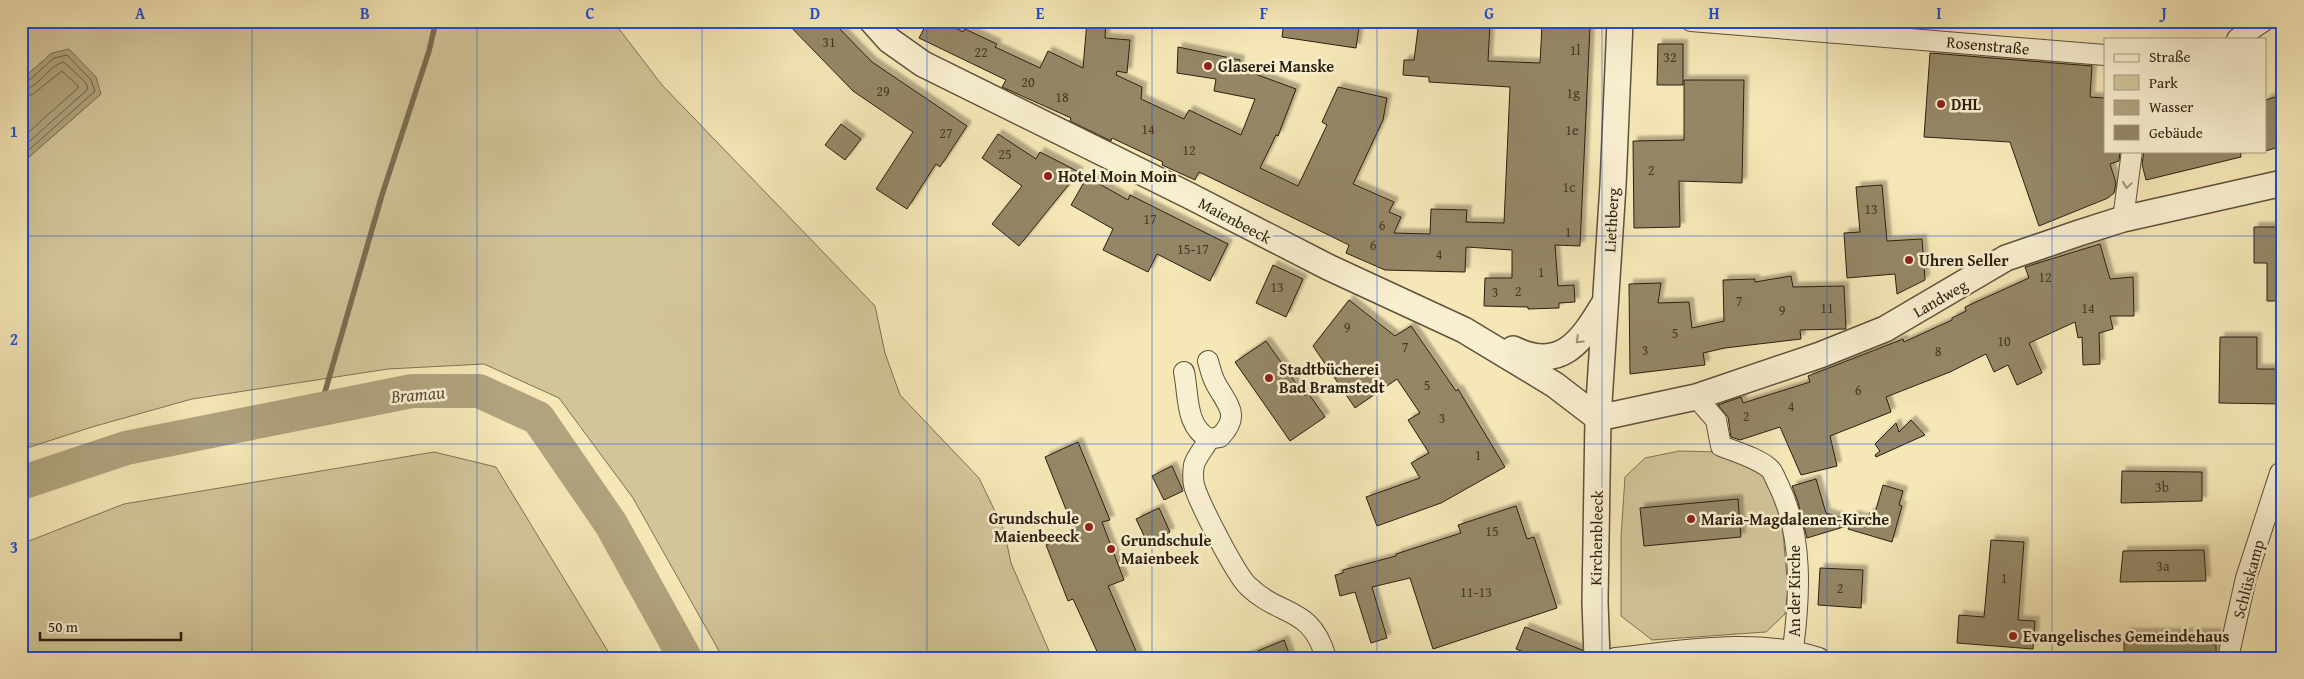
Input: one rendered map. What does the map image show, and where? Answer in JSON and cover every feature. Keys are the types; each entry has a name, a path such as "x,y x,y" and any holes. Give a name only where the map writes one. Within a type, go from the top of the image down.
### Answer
{"street":[{"name":"Maienbeeck","path":"872,21 889,40 923,64 1182,192 1328,268 1464,330 1556,385 1598,418"},
{"name":"Liethberg","path":"1598,418 1620,21"},
{"name":"Rosenstraße","path":"1691,21 1795,25 2104,55"},
{"path":"2238,38 2264,21"},
{"path":"2123,219 2132,152"},
{"name":"Landweg","path":"1598,418 1696,397 1820,355 1885,329 2006,258 2123,219 2283,183"},
{"path":"1464,330 1479,332 1522,353 1545,358 1566,352 1586,335 1606,300"},
{"path":"1184,372 1190,415 1195,429 1209,439 1220,437 1228,429 1232,413 1214,381 1208,360"},
{"name":"An der Kirche","path":"1696,397 1716,420 1721,446 1751,458 1770,470 1782,494 1792,521 1797,557 1797,617 1793,650"},
{"name":"Kirchenbleeck","path":"1597,658 1595,602 1598,418"},
{"path":"1209,439 1194,464 1194,484 1230,559 1251,589 1308,622 1320,638 1326,658"},
{"name":"Schlüskamp","path":"2228,658 2246,578 2281,474"},
{"path":"1615,658 1721,647 1793,650 1819,658"}],"green space":[{"path":"28,21 613,21 662,85 875,306 885,353 900,395 979,478 1004,530 1011,563 1052,658 723,658 633,498 559,398 484,364 388,369 192,399 92,427 21,450 21,164 101,94 52,53 21,80 21,38 28,32"},
{"path":"1679,451 1720,452 1744,459 1766,477 1780,498 1788,590 1785,614 1766,632 1652,640 1621,616 1621,537 1625,477 1645,458"},
{"path":"434,452 496,467 612,658 21,658 21,544 124,504"}],"water":[{"path":"69,49 96,77 101,94 21,164 21,80 52,53"}],"building":[{"path":"785,21 832,21 872,62 967,126 940,167 936,164 907,209 876,189 913,132 853,91"},
{"path":"928,21 943,21 963,32 965,29 997,44 995,47 1040,68 1048,51 1083,68 1087,21 1106,21 1105,38 1130,40 1127,73 1117,71 1116,75 1142,87 1141,99 1184,119 1189,110 1241,135 1255,99 1214,91 1216,79 1177,73 1178,47 1240,60 1239,68 1296,89 1278,136 1276,135 1260,168 1298,186 1327,125 1322,122 1338,87 1387,98 1383,120 1353,184 1394,202 1389,212 1401,217 1394,233 1430,234 1431,209 1467,210 1466,222 1504,223 1510,87 1429,82 1429,77 1403,75 1404,60 1414,60 1419,21 1490,24 1488,61 1540,63 1542,25 1590,27 1580,246 1555,245 1558,286 1574,285 1575,302 1559,303 1559,308 1528,309 1528,307 1484,306 1485,278 1512,278 1512,250 1466,247 1465,272 1385,270 1346,253 1349,245 1199,172 1195,180 1162,165 1163,162 1112,138 1111,141 1070,121 1071,118 1002,87 1006,80 919,38"},
{"path":"1284,21 1360,21 1356,48 1282,37"},
{"path":"1658,44 1683,44 1683,85 1657,85"},
{"path":"1930,53 2092,66 2090,97 2104,98 2104,152 2120,152 2119,161 2110,164 2116,183 2114,193 2108,198 2039,226 2010,142 1924,137"},
{"path":"1684,80 1744,80 1742,183 1679,181 1680,227 1634,228 1633,141 1684,140"},
{"path":"2283,95 2283,146 2266,151 2266,100"},
{"path":"841,124 861,139 845,160 825,145"},
{"path":"998,134 1036,159 1040,152 1079,172 1019,246 992,224 1022,186 982,158"},
{"path":"2144,152 2240,152 2241,157 2146,180 2142,164"},
{"path":"1087,177 1128,200 1130,195 1228,244 1210,281 1157,254 1148,272 1103,250 1113,229 1071,205"},
{"path":"1882,185 1887,241 1922,239 1925,280 1897,294 1895,274 1847,278 1844,233 1860,232 1856,187"},
{"path":"2254,227 2283,227 2283,301 2267,301 2267,263 2254,263"},
{"path":"2100,244 2110,279 2133,277 2134,316 2110,316 2113,329 2099,333 2100,364 2083,365 2082,337 2078,338 2075,322 2029,343 2042,373 2017,385 2008,365 1994,372 1986,354 1950,372 1886,397 1891,412 1830,436 1837,466 1801,475 1780,427 1740,440 1731,437 1728,417 1718,405 1741,397 1743,403 1810,382 1808,376 1903,339 1904,342 1952,320 1952,318 1966,311 1965,307 2029,278 2025,267"},
{"path":"1273,265 1303,279 1286,317 1256,303"},
{"path":"1791,276 1793,287 1844,286 1846,329 1800,330 1801,339 1725,348 1703,353 1705,365 1630,374 1629,284 1661,283 1658,303 1689,302 1692,328 1724,321 1723,280 1755,279 1755,282"},
{"path":"1349,300 1395,336 1411,326 1456,391 1458,389 1505,467 1441,503 1377,526 1366,497 1420,478 1411,463 1429,453 1408,420 1420,413 1397,379 1355,408 1313,346"},
{"path":"2220,337 2257,337 2257,369 2283,369 2283,404 2219,403"},
{"name":"Stadtbücherei Bad Bramstedt","path":"1266,341 1305,396 1308,393 1325,417 1290,441 1235,362"},
{"path":"1911,420 1925,435 1876,457 1875,455 1880,451 1875,444 1896,423 1899,432"},
{"name":"Grundschule Maienbeeck","path":"1078,442 1110,520 1102,522 1124,580 1108,586 1139,658 1100,658 1073,599 1068,601 1046,545 1075,532 1045,457"},
{"path":"1172,466 1183,491 1164,500 1152,476"},
{"path":"2122,471 2202,472 2202,501 2121,503"},
{"path":"1816,479 1826,513 1851,521 1853,515 1867,519 1870,512 1875,513 1883,485 1903,491 1899,505 1902,506 1892,542 1848,529 1850,525 1807,538 1792,486"},
{"name":"Maria-Magdalenen-Kirche","path":"1738,499 1741,537 1644,546 1640,508"},
{"path":"1516,506 1527,539 1534,537 1557,608 1433,649 1410,578 1372,587 1387,638 1371,643 1355,592 1340,596 1335,575 1343,573 1343,570 1396,556 1396,554 1461,533 1458,525"},
{"path":"1159,508 1170,532 1148,544 1136,519"},
{"path":"1991,540 2024,542 2018,620 2035,621 2033,649 1957,643 1959,615 1984,617"},
{"path":"2204,550 2206,581 2120,582 2123,551"},
{"path":"1820,568 1863,570 1861,608 1818,605"},
{"path":"1525,627 1582,650 1583,658 1538,658 1516,649"},
{"path":"2124,633 2216,633 2216,658 2124,658"},
{"path":"1284,640 1291,658 1241,658"}],"waterway":[{"path":"320,409 382,195 429,51 436,21"},
{"name":"Bramau","path":"21,483 126,448 412,391 479,391 538,418 611,524 685,658"}],"place":[{"name":"Glaserei Manske","path":"1208,66"},
{"name":"DHL","path":"1941,104"},
{"name":"Hotel Moin Moin","path":"1048,176"},
{"name":"Uhren Seller","path":"1909,260"},
{"name":"Stadtbücherei Bad Bramstedt","path":"1269,378"},
{"name":"Maria-Magdalenen-Kirche","path":"1691,519"},
{"name":"Grundschule Maienbeeck","path":"1089,527"},
{"name":"Grundschule Maienbeek","path":"1111,549"},
{"name":"Evangelisches Gemeindehaus","path":"2013,636"}]}
